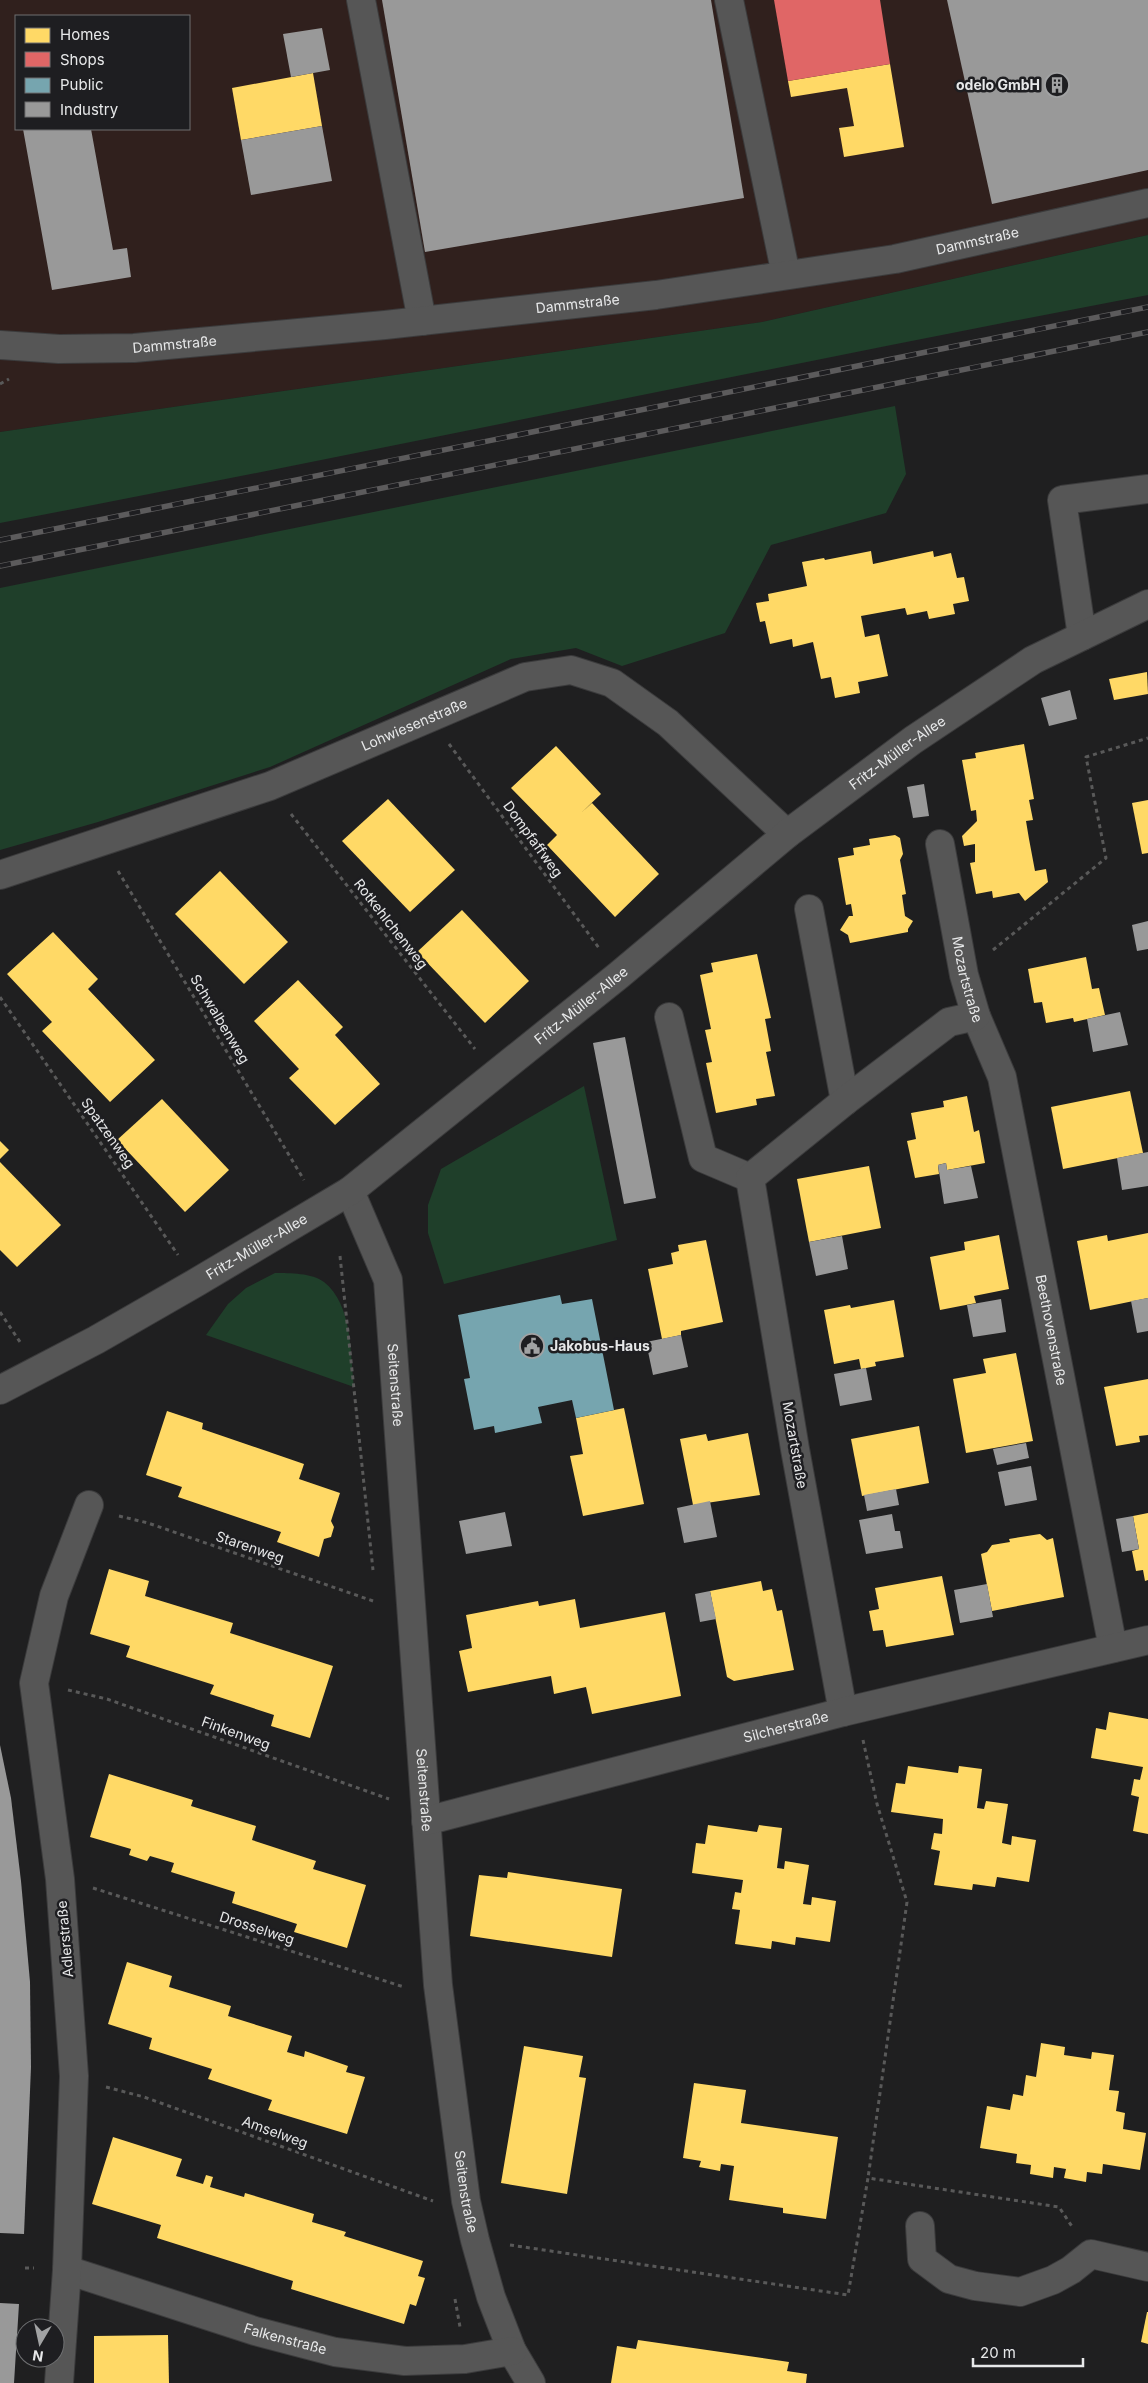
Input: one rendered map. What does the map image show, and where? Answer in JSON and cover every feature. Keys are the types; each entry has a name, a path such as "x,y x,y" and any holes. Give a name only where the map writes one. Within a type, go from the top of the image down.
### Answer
{"street":[{"path":"361,0 422,321"},
{"path":"729,0 786,275"},
{"name":"Dammstraße","path":"0,345 59,349 134,348 422,321 656,295 895,259 1148,203"},
{"path":"1082,636 1062,500 1148,489"},
{"name":"Fritz-Müller-Allee","path":"0,1390 96,1340 350,1191 619,975 788,834 913,740 1033,660 1148,604"},
{"name":"Lohwiesenstraße","path":"0,875 270,786 525,677 571,670 612,683 668,724 788,834"},
{"name":"Mozartstraße","path":"850,1711 795,1449 750,1178 845,1101 949,1022 976,1016 964,974 940,844"},
{"path":"808,909 845,1101"},
{"name":"Beethovenstraße","path":"976,1016 990,1046 1004,1086 1113,1648"},
{"path":"669,1017 703,1158 750,1178"},
{"name":"Seitenstraße","path":"350,1191 388,1280 438,1985 466,2201 491,2296 512,2351 531,2383"},
{"name":"Adlerstraße","path":"59,2383 67,2270 74,2076 60,1879 34,1683 54,1596 89,1505"},
{"name":"Silcherstraße","path":"426,1821 850,1711 1148,1640"},
{"path":"920,2226 922,2259 949,2279 975,2286 1020,2292 1053,2280 1071,2270 1091,2254 1148,2267"},
{"name":"Falkenstraße","path":"67,2270 255,2331 335,2352 405,2361 465,2358 512,2351"}],"path":[{"name":"Dompfaffweg","path":"429,717 619,975"},
{"path":"964,974 1106,858 1086,757 1148,738"},
{"name":"Rotkehlchenweg","path":"270,786 495,1075"},
{"name":"Schwalbenweg","path":"100,843 321,1208"},
{"name":"Spatzenweg","path":"0,997 197,1282"},
{"name":"Starenweg","path":"115,1515 148,1523 376,1602"},
{"name":"Finkenweg","path":"74,1692 107,1699 389,1799"},
{"path":"475,2240 848,2295 868,2178 907,1902 850,1711"},
{"name":"Drosselweg","path":"98,1890 410,1988"},
{"name":"Amselweg","path":"103,2086 144,2097 438,2202"},
{"path":"868,2178 1059,2207"}],"shaded area":[{"path":"0,0 1148,0 1148,235 762,322 0,432"}],"green space":[{"path":"1148,235 1148,295 0,523 0,432 762,322"},
{"path":"895,406 906,474 886,513 771,545 725,633 622,666 576,648 511,659 270,767 98,822 0,850 0,588"},
{"path":"584,1086 617,1240 444,1284 428,1233 428,1205 441,1169"},
{"path":"275,1273 301,1274 313,1277 324,1282 333,1292 340,1303 345,1317 354,1387 206,1335 228,1304 246,1288"}],"building: Homes":[{"path":"890,64 904,147 844,157 839,128 854,126 847,88 791,97 788,81"},
{"path":"313,73 322,126 241,140 232,88"},
{"path":"871,551 873,564 933,551 934,557 951,553 957,578 964,577 969,601 953,604 955,614 929,619 927,611 907,615 905,608 861,616 865,637 879,634 888,676 858,682 860,693 835,698 831,677 821,679 813,642 793,647 792,639 770,644 765,621 760,622 756,603 769,601 768,594 807,586 802,562 824,558 825,560"},
{"path":"1147,672 1148,694 1114,700 1109,679"},
{"path":"1024,744 1034,799 1029,800 1033,820 1026,821 1029,839 1035,871 1046,869 1048,882 1025,901 1019,893 993,898 992,891 976,894 970,863 975,862 975,844 964,846 962,836 977,821 976,810 971,811 962,760 976,758 975,753"},
{"path":"556,746 601,794 581,813 592,803 659,874 615,917 547,845 557,835 511,788"},
{"path":"388,799 455,870 410,912 342,841"},
{"path":"1148,800 1148,853 1142,854 1132,803"},
{"path":"895,835 900,838 903,854 900,860 906,894 902,895 905,916 913,921 908,932 850,943 848,935 840,930 849,916 853,916 851,904 846,905 838,858 854,855 853,848 870,845 869,839"},
{"path":"220,871 288,942 244,984 175,914"},
{"path":"462,910 529,981 485,1023 417,952"},
{"path":"53,932 98,979 88,989 155,1060 110,1102 42,1031 52,1022 7,974"},
{"path":"757,954 771,1018 765,1019 771,1051 766,1052 775,1096 756,1099 757,1105 716,1113 706,1063 712,1062 705,1030 711,1029 700,975 713,972 711,963"},
{"path":"1086,957 1092,989 1099,988 1105,1015 1074,1022 1073,1018 1046,1023 1042,1002 1034,1003 1028,969"},
{"path":"298,980 343,1027 335,1035 380,1084 335,1125 289,1078 299,1069 254,1021"},
{"path":"1130,1091 1143,1153 1063,1169 1051,1107"},
{"path":"967,1096 974,1132 979,1130 985,1163 947,1170 946,1163 938,1165 939,1174 915,1178 907,1141 916,1139 911,1113 944,1107 943,1101"},
{"path":"162,1099 229,1170 185,1212 117,1140"},
{"path":"0,1141 9,1150 0,1159"},
{"path":"0,1162 61,1225 17,1267 0,1250"},
{"path":"869,1166 881,1228 809,1242 797,1179"},
{"path":"1148,1233 1148,1298 1090,1310 1077,1241 1107,1235 1108,1241"},
{"path":"999,1235 1009,1289 974,1296 976,1303 940,1310 930,1257 965,1250 964,1242"},
{"path":"706,1240 723,1322 681,1331 681,1335 662,1339 648,1269 673,1264 671,1253 679,1251 678,1245"},
{"path":"894,1300 904,1357 875,1362 876,1366 861,1369 859,1359 834,1364 824,1310 850,1305 851,1308"},
{"path":"1016,1353 1033,1441 966,1453 953,1379 986,1373 983,1359"},
{"path":"1148,1379 1148,1435 1139,1436 1140,1442 1116,1446 1104,1387"},
{"path":"624,1408 644,1504 583,1516 570,1456 583,1454 576,1418"},
{"path":"167,1411 203,1423 202,1429 304,1464 299,1479 340,1493 331,1521 334,1527 331,1537 324,1539 319,1557 277,1542 281,1532 178,1497 182,1487 146,1475"},
{"path":"919,1426 929,1483 862,1496 851,1439"},
{"path":"748,1433 760,1495 693,1505 680,1439 706,1434 708,1441"},
{"path":"1148,1513 1148,1580 1145,1581 1143,1570 1136,1571 1132,1551 1139,1549 1133,1516"},
{"path":"1040,1534 1047,1540 1053,1538 1064,1597 992,1611 981,1554 987,1552 992,1545 1010,1542 1009,1539"},
{"path":"109,1569 149,1581 145,1596 233,1623 230,1633 333,1666 310,1738 271,1726 274,1715 210,1694 214,1685 126,1657 130,1646 90,1634"},
{"path":"942,1576 954,1635 886,1647 883,1630 873,1631 869,1611 879,1609 875,1588"},
{"path":"761,1581 763,1591 772,1589 777,1611 782,1610 794,1670 734,1681 727,1677 710,1591"},
{"path":"575,1599 580,1628 665,1612 681,1696 592,1714 586,1687 554,1694 551,1676 468,1692 459,1651 472,1648 466,1615 538,1601 539,1606"},
{"path":"1109,1712 1148,1719 1148,1834 1133,1831 1139,1797 1131,1795 1134,1779 1140,1780 1143,1767 1091,1758 1096,1728 1106,1730"},
{"path":"908,1766 958,1773 959,1766 982,1769 977,1808 984,1809 986,1801 1008,1804 1002,1843 1011,1845 1012,1836 1036,1840 1029,1882 997,1877 995,1887 973,1884 972,1890 934,1885 940,1851 931,1849 934,1833 942,1834 943,1819 891,1812 896,1783 905,1784"},
{"path":"109,1774 193,1800 191,1806 256,1826 252,1840 316,1861 313,1869 366,1885 347,1948 294,1932 297,1924 232,1903 235,1892 171,1872 174,1863 150,1856 147,1861 129,1855 131,1849 90,1837"},
{"path":"708,1825 757,1832 759,1825 782,1828 777,1868 784,1869 785,1861 809,1865 803,1904 811,1905 812,1897 836,1901 830,1942 796,1937 795,1945 772,1941 771,1949 735,1944 740,1910 732,1909 735,1892 741,1893 743,1880 692,1873 696,1843 705,1844"},
{"path":"508,1872 622,1889 612,1957 470,1936 479,1875 507,1878"},
{"path":"127,1962 172,1976 169,1987 231,2006 228,2016 292,2036 287,2052 304,2057 305,2051 348,2066 346,2072 365,2077 347,2134 268,2110 272,2100 208,2079 212,2069 149,2049 152,2038 108,2024"},
{"path":"1041,2043 1065,2047 1064,2055 1091,2059 1092,2052 1114,2055 1109,2090 1119,2091 1116,2111 1125,2113 1123,2129 1146,2133 1140,2170 1103,2164 1102,2174 1087,2172 1086,2182 1064,2178 1066,2169 1054,2167 1053,2178 1030,2174 1031,2165 1016,2163 1017,2154 980,2148 987,2106 1010,2110 1013,2094 1023,2096 1026,2075 1036,2077"},
{"path":"524,2046 583,2056 579,2077 586,2078 567,2194 501,2183"},
{"path":"694,2083 746,2090 741,2123 838,2137 826,2219 783,2213 783,2208 729,2200 734,2166 721,2164 720,2171 699,2167 701,2161 683,2158"},
{"path":"113,2137 182,2159 176,2176 203,2184 206,2175 213,2177 210,2187 244,2197 245,2193 314,2214 312,2222 346,2232 344,2236 423,2261 418,2276 425,2278 416,2306 410,2304 404,2324 291,2289 293,2281 157,2238 161,2225 92,2204"},
{"path":"1148,2312 1148,2344 1141,2342"},
{"path":"168,2335 169,2383 94,2383 94,2336"},
{"path":"638,2340 789,2362 787,2371 807,2374 806,2383 611,2383 617,2346 636,2349"}],"building: Shops":[{"path":"774,0 880,0 890,64 788,81"}],"building: Public":[{"name":"Jakobus-Haus","path":"560,1295 562,1304 592,1299 614,1410 576,1418 572,1400 538,1407 542,1423 495,1433 494,1426 474,1430 464,1379 470,1378 458,1315"}],"building: Industry":[{"path":"382,0 711,0 744,198 425,252"},
{"name":"odelo GmbH","path":"947,0 1148,0 1148,170 992,204"},
{"path":"322,28 330,70 291,77 283,34"},
{"path":"322,126 332,181 251,195 241,140"},
{"path":"23,130 91,130 113,250 127,248 131,277 52,290"},
{"path":"1070,690 1077,719 1049,726 1041,698"},
{"path":"924,784 929,816 913,818 907,787"},
{"path":"1148,921 1148,949 1137,951 1132,925"},
{"path":"1120,1012 1128,1045 1093,1052 1087,1019"},
{"path":"625,1037 656,1198 624,1204 593,1043"},
{"path":"1148,1152 1148,1186 1122,1190 1117,1158"},
{"path":"946,1163 947,1170 971,1166 978,1198 944,1204 938,1165"},
{"path":"842,1236 848,1269 816,1276 809,1242"},
{"path":"1148,1298 1148,1331 1137,1333 1131,1301"},
{"path":"1001,1299 1006,1332 973,1337 967,1305"},
{"path":"681,1335 688,1367 653,1375 646,1342"},
{"path":"866,1368 872,1400 840,1406 834,1374"},
{"path":"1026,1443 1029,1458 997,1465 993,1449"},
{"path":"1031,1466 1037,1500 1005,1506 998,1472"},
{"path":"896,1489 899,1505 867,1511 864,1495"},
{"path":"710,1501 717,1537 684,1543 677,1508"},
{"path":"505,1512 512,1546 466,1554 459,1521"},
{"path":"892,1514 895,1531 900,1531 903,1548 866,1554 859,1520"},
{"path":"1133,1516 1139,1549 1122,1552 1116,1519"},
{"path":"987,1584 993,1617 960,1623 954,1590"},
{"path":"710,1591 716,1619 700,1622 695,1594"},
{"path":"0,1745 11,1798 30,1982 31,2067 24,2234 0,2233"},
{"path":"0,2303 19,2304 18,2318 15,2318 14,2383 0,2383"}],"railway":[{"path":"0,540 1148,307"},
{"path":"0,566 1148,332"}],"place":[{"name":"odelo GmbH","path":"1057,85"},
{"name":"Jakobus-Haus","path":"532,1346"}]}
